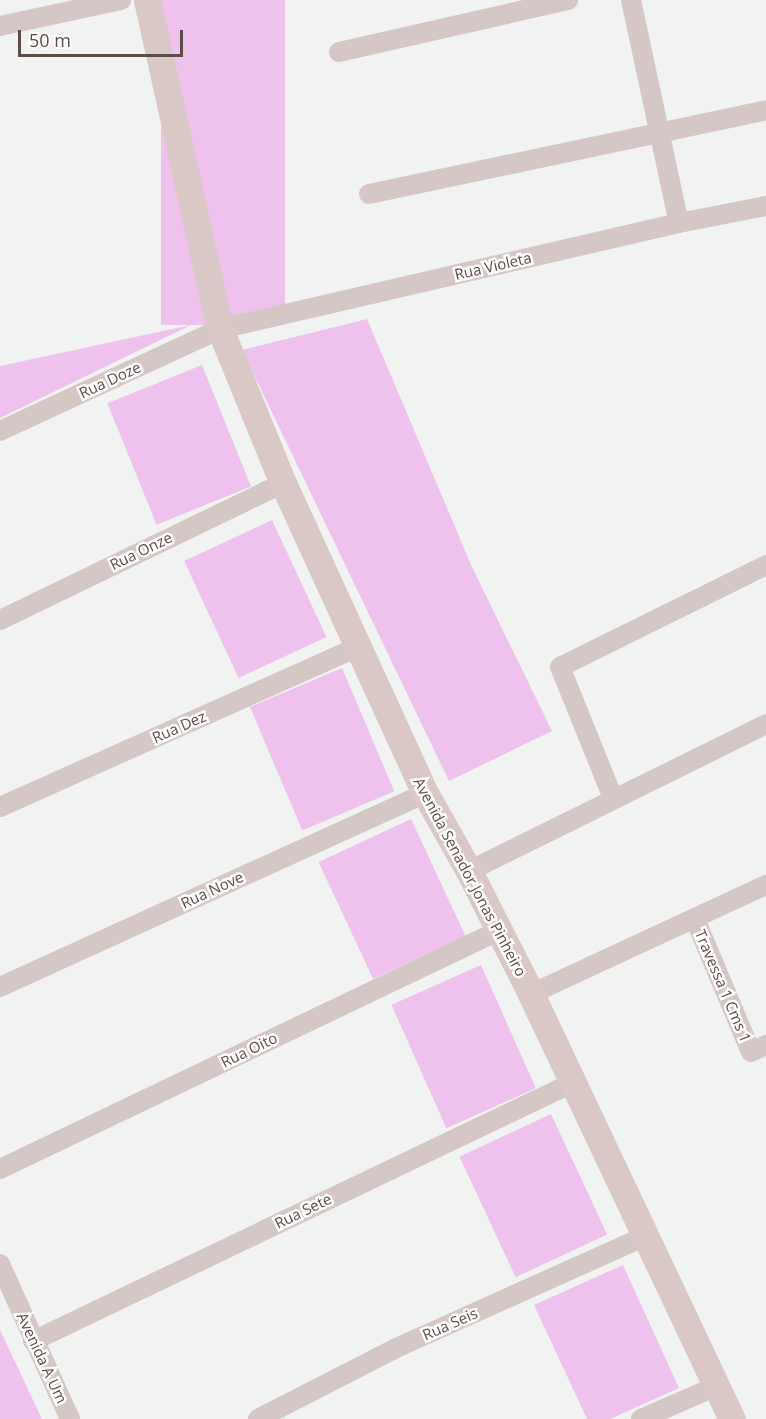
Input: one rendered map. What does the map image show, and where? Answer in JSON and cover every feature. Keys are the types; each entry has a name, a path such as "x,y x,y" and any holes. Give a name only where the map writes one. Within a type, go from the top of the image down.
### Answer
{"main road":[{"name":"Avenida Senador Jonas Pinheiro","path":"147,0 220,329 283,483 424,793 469,872 531,994 732,1419"}],"street":[{"path":"0,26 121,0"},
{"path":"339,52 568,0"},
{"path":"631,0 662,133 679,223"},
{"path":"369,194 766,110"},
{"name":"Rua Violeta","path":"220,329 679,223 766,206"},
{"name":"Rua Doze","path":"0,431 220,329"},
{"name":"Rua Onze","path":"0,620 283,483"},
{"path":"613,798 560,667 766,565"},
{"name":"Rua Dez","path":"0,807 357,647"},
{"path":"469,872 613,798 766,724"},
{"name":"Rua Nove","path":"0,987 424,793"},
{"path":"531,994 766,885"},
{"name":"Travessa 1 Cms 1","path":"695,919 758,1049"},
{"name":"Rua Oito","path":"0,1169 498,931"},
{"name":"Rua Sete","path":"33,1341 574,1082"},
{"name":"Rua Seis","path":"258,1419 394,1349 645,1236"},
{"name":"Avenida A Um","path":"0,1264 70,1419"},
{"path":"641,1419 717,1386"}],"shaded area":[{"path":"161,0 285,0 285,325 161,325"},
{"path":"367,319 472,567 552,731 449,781 242,350"},
{"path":"191,325 0,418 0,366"},
{"path":"202,365 251,486 157,525 107,403"},
{"path":"272,520 327,637 239,678 184,561"},
{"path":"342,668 394,791 302,830 250,707"},
{"path":"411,819 466,936 373,979 319,862"},
{"path":"481,965 536,1088 446,1128 391,1005"},
{"path":"551,1114 607,1235 516,1277 459,1157"},
{"path":"623,1265 679,1388 610,1419 587,1419 534,1305"},
{"path":"0,1330 9,1349 42,1419 0,1419"}]}
